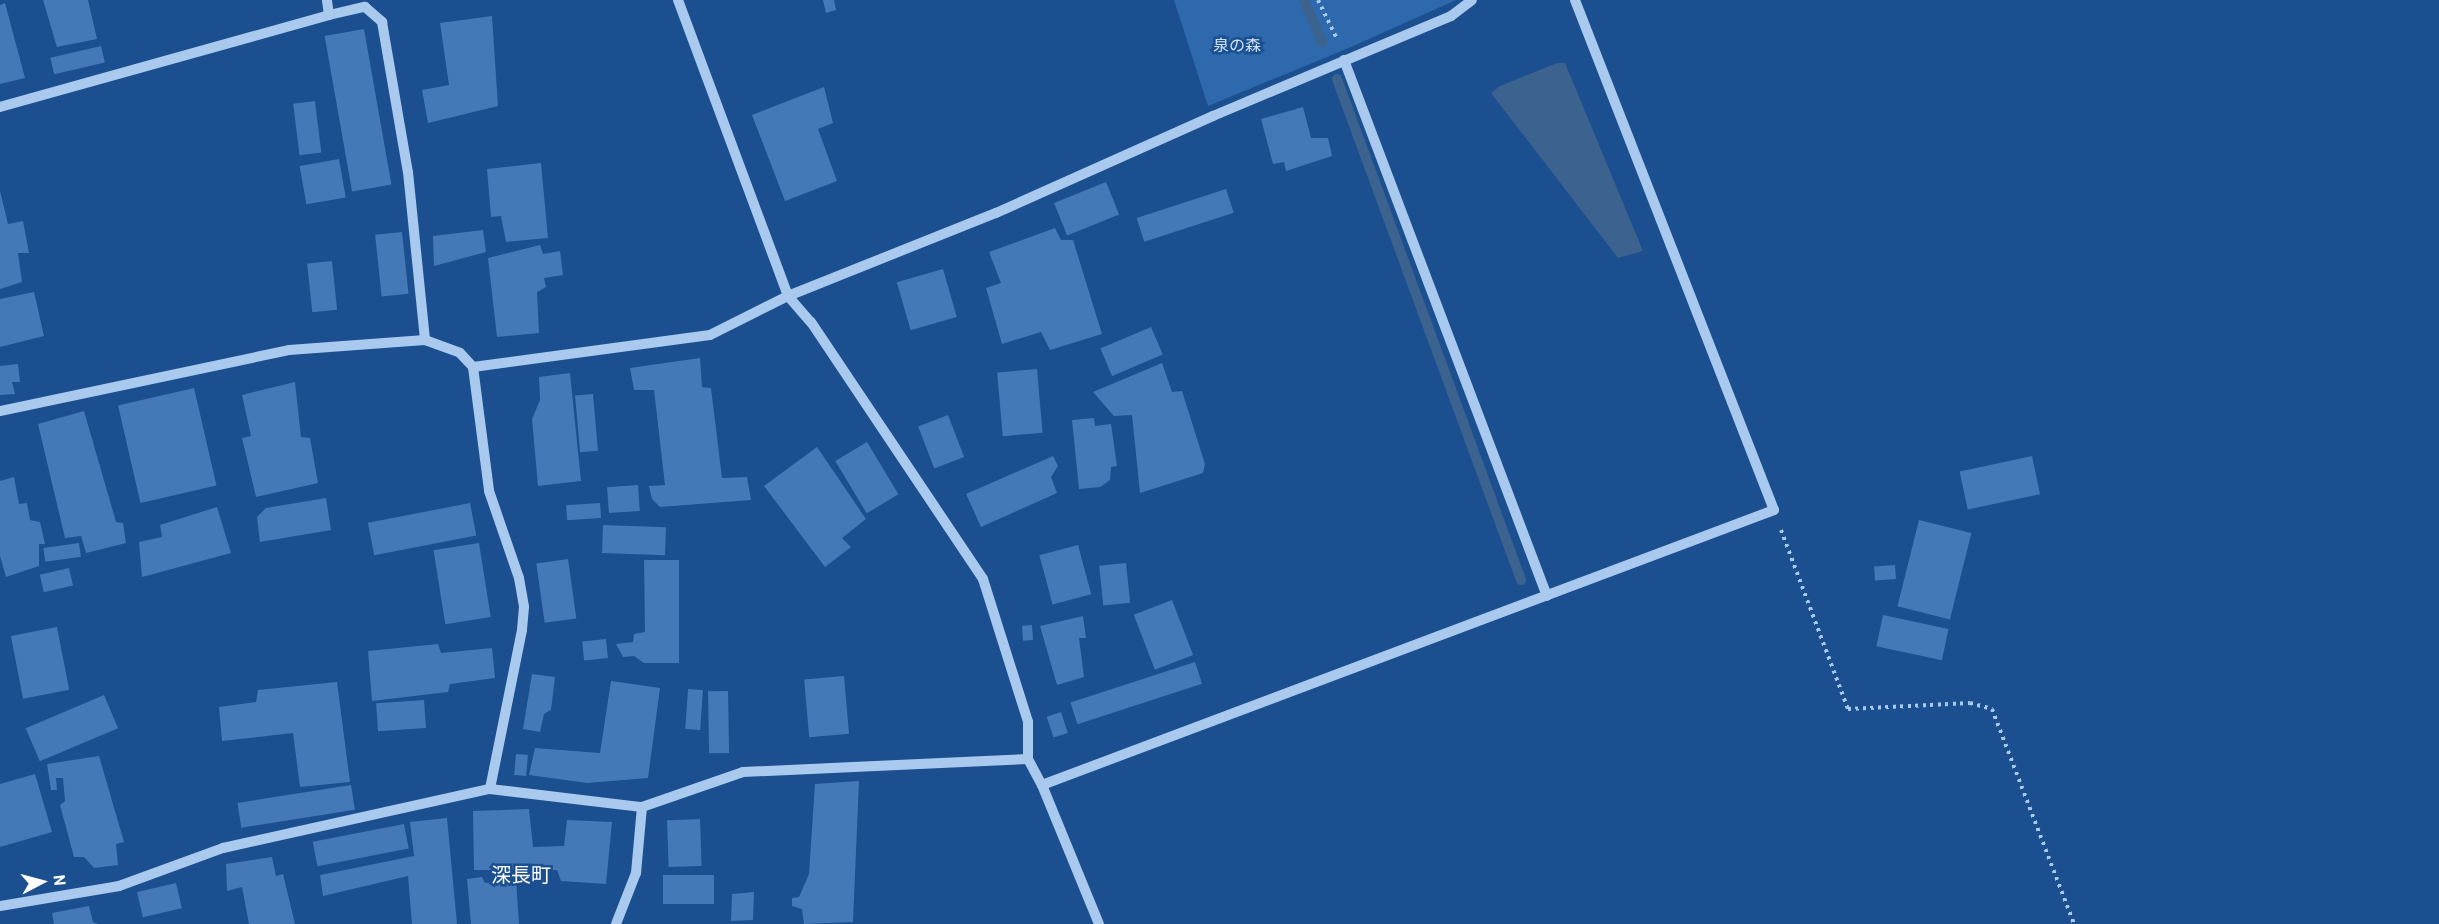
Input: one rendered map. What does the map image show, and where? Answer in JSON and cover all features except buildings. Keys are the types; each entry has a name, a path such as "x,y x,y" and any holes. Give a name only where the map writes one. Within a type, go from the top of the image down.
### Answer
{"street":[{"path":"327,0 329,15"},
{"path":"678,0 788,296 811,322 983,579 1028,722 1028,759 1042,785 1099,924"},
{"path":"473,368 710,335 788,296 996,213 1344,60 1450,16 1472,0"},
{"path":"1042,785 1774,510 1575,0"},
{"path":"0,107 365,7 382,22 408,172 425,340"},
{"path":"1344,60 1546,596"},
{"path":"0,411 289,350 425,340 460,353 473,368 489,492 519,578 524,607 522,630 490,789"},
{"path":"0,906 119,886 223,848 490,789 642,807 743,772 1028,759"},
{"path":"616,924 636,873 642,807"}],"path":[{"path":"1318,0 1344,60"},
{"path":"1774,510 1848,709 1970,703 1992,709 2074,924"}],"green space":[{"name":"泉の森","path":"1174,0 1456,0 1351,47 1208,106"}],"shaded area":[{"path":"1557,63 1565,63 1643,251 1618,258 1491,93 1500,86"}],"waterway":[{"path":"1304,0 1322,42"},
{"path":"1337,79 1521,580"}],"district":[{"name":"深長町","path":"521,874"}]}
